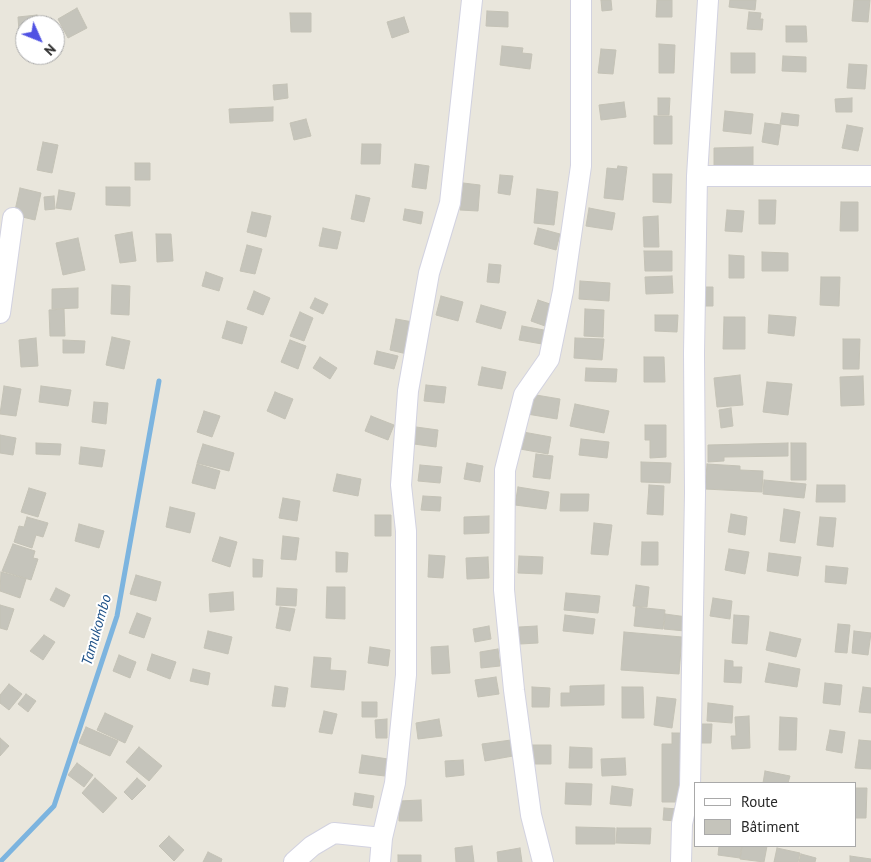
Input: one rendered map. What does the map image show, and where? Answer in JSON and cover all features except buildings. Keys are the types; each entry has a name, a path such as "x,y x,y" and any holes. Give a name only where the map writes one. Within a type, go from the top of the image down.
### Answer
{"street":[{"path":"380,862 382,838 395,784 406,675 406,531 401,485 408,391 429,273 450,204 472,0"},
{"path":"543,862 530,815 511,663 504,590 505,470 524,395 549,359 563,291 581,166 581,0"},
{"path":"682,862 682,824 690,786 695,493 694,353 697,176 708,0"},
{"path":"697,176 871,176"},
{"path":"0,313 13,218"},
{"path":"294,862 312,846 334,833 382,838"}],"waterway":[{"name":"Tamukombo","path":"0,862 54,806 117,616 159,381"}]}
